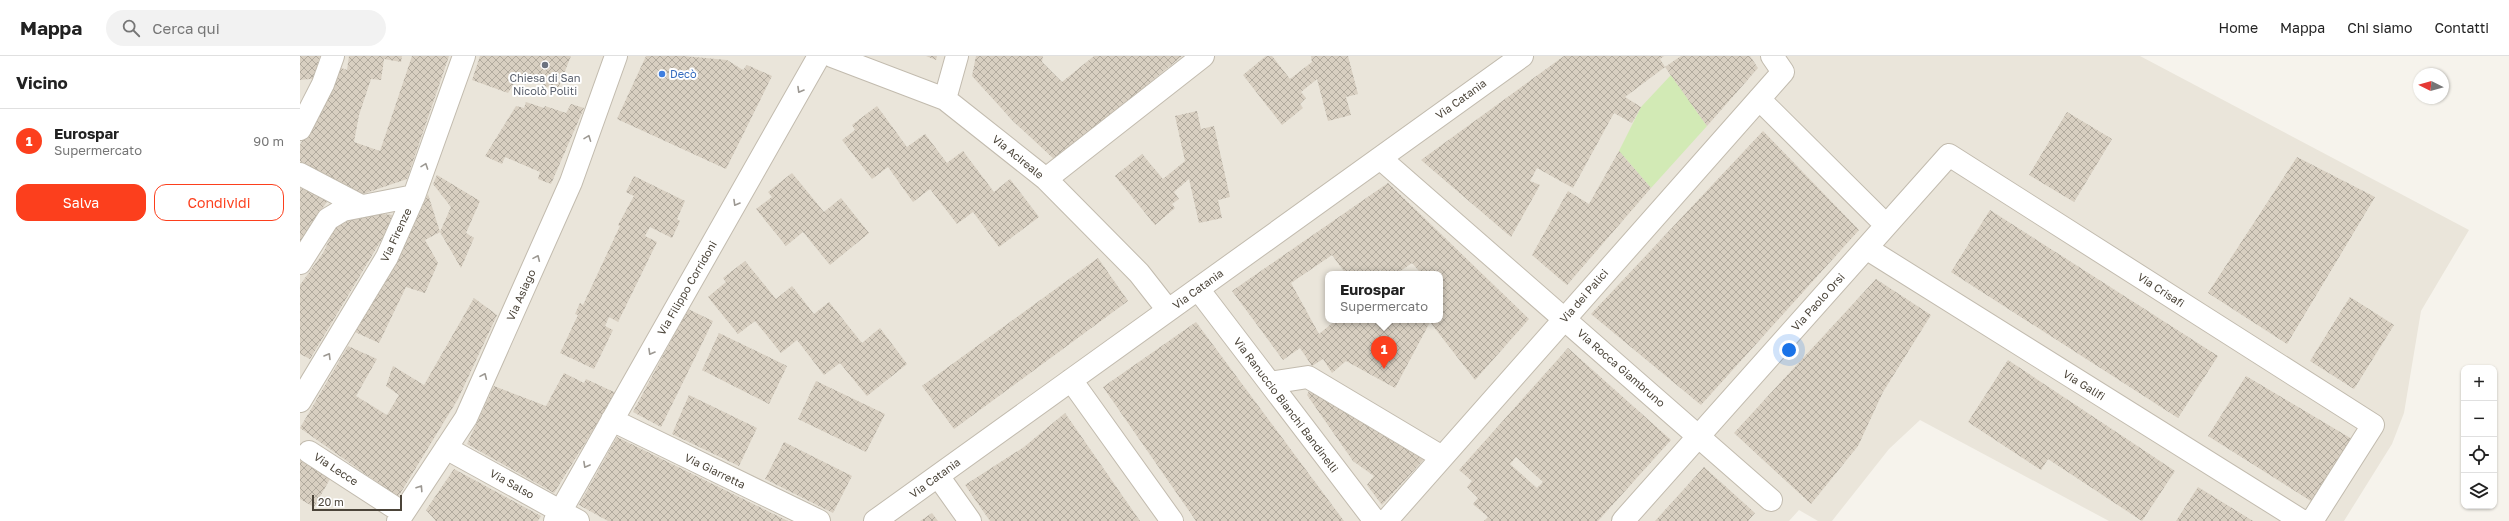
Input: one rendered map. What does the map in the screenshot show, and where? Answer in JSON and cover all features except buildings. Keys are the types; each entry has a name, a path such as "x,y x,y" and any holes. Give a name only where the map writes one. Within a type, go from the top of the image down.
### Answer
{"street":[{"path":"300,129 310,92 333,56"},
{"name":"Via Firenze","path":"300,400 307,373 387,257 414,196 464,56"},
{"name":"Via Asiago","path":"401,517 466,418 571,182 616,56"},
{"name":"Via Filippo Corridoni","path":"564,518 612,420 819,56"},
{"path":"945,99 957,56"},
{"path":"1046,179 1203,56"},
{"name":"Via Catania","path":"875,521 1522,56"},
{"name":"Via Acireale","path":"840,57 945,99 1046,179 1138,273 1168,310"},
{"name":"Via dei Palici","path":"1386,521 1759,99 1777,64"},
{"path":"1759,99 1886,226"},
{"name":"Via Paolo Orsi","path":"1623,521 1949,155"},
{"name":"Via Crisafi","path":"1949,155 2373,425 2312,521"},
{"name":"Via Rocca Giambruno","path":"1380,158 1771,500"},
{"path":"300,174 361,206"},
{"path":"300,263 328,219 342,210 414,196"},
{"name":"Via Galifi","path":"1866,248 2302,521"},
{"name":"Via Ranuccio Bianchi Bandinelli","path":"1198,289 1375,521"},
{"path":"1270,383 1308,377 1442,457"},
{"path":"1071,380 1172,521"},
{"name":"Via Giarretta","path":"612,420 819,521"},
{"name":"Via Salso","path":"446,448 564,518"},
{"name":"Via Lecce","path":"309,452 401,517"},
{"path":"938,476 970,521"}],"shaded area":[{"path":"300,56 2140,56 2469,230 2421,311 2404,413 2392,444 2344,521 2109,521 1920,420 1889,449 1832,521 1818,521 1799,510 1789,521 300,521"}],"green space":[{"path":"1671,75 1707,126 1651,188 1619,151 1641,107"}],"place":[{"name":"Chiesa di San Nicolò Politi","path":"545,65"},
{"name":"Decò","path":"662,74"},
{"name":"Eurospar","path":"1384,369"}]}
